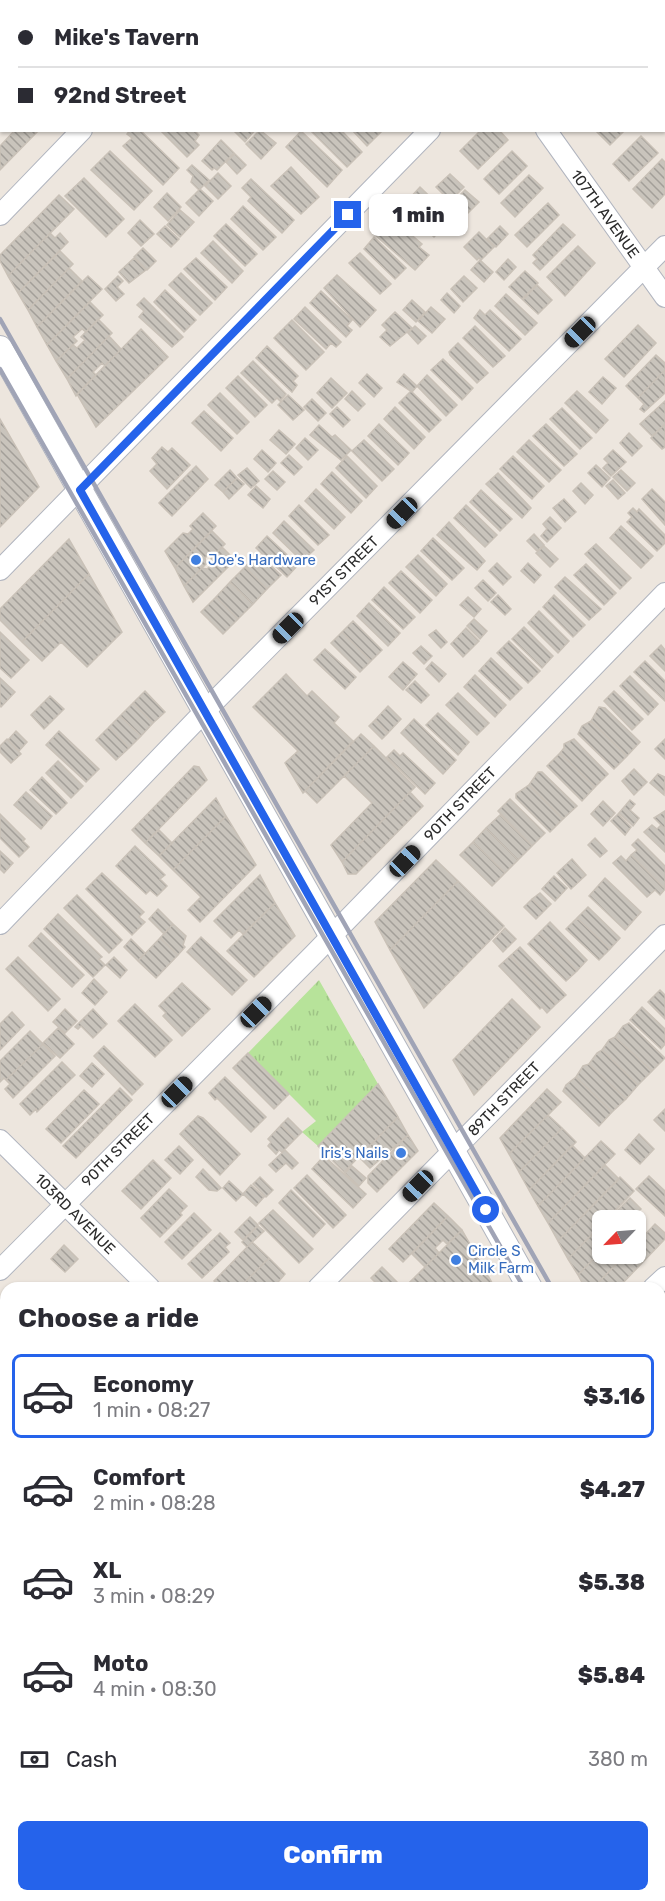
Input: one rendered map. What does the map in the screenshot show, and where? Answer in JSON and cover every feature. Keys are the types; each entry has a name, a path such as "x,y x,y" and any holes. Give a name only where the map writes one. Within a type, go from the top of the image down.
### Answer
{"street":[{"path":"0,215 80,132"},
{"path":"0,570 428,132"},
{"name":"107TH AVENUE","path":"547,132 665,297"},
{"name":"91ST STREET","path":"0,924 205,711 665,246"},
{"path":"0,348 527,1282"},
{"name":"90TH STREET","path":"0,1270 332,935 665,593"},
{"name":"89TH STREET","path":"324,1282 665,935"},
{"name":"103RD AVENUE","path":"0,1140 144,1282"}],"green space":[{"path":"319,980 378,1084 318,1146 302,1132 316,1121 248,1053"}],"building":[{"path":"13,132 37,132 0,170 0,146"},
{"path":"142,132 179,168 163,185 123,146 132,138 127,134"},
{"path":"162,132 196,132 199,135 195,141 199,145 187,157"},
{"path":"235,132 253,132 245,142"},
{"path":"258,132 262,132 276,143 261,159 246,144"},
{"path":"302,132 342,170 327,187 286,147"},
{"path":"312,132 343,132 362,152 347,167"},
{"path":"354,132 381,132 367,146"},
{"path":"479,132 501,132 508,140 478,169 460,151"},
{"path":"597,132 623,132 610,145"},
{"path":"641,136 658,153 629,181 613,164"},
{"path":"221,140 234,153 217,170 214,168 212,170 202,161"},
{"path":"110,151 152,191 134,210 91,170"},
{"path":"512,151 527,166 499,194 484,179"},
{"path":"235,154 246,165 237,174 226,162"},
{"path":"662,159 665,162 665,194 652,208 633,189"},
{"path":"192,165 209,180 199,190 191,182 193,176 187,170"},
{"path":"291,167 319,197 301,214 271,186"},
{"path":"218,173 231,186 218,199 205,186"},
{"path":"450,174 464,187 450,201 436,187"},
{"path":"529,175 543,188 515,217 501,203"},
{"path":"84,178 124,219 106,237 65,196"},
{"path":"251,179 294,220 282,233 248,201 251,197 242,188"},
{"path":"420,187 452,218 434,237 408,212 414,206 408,200"},
{"path":"200,189 213,201 199,216 186,203"},
{"path":"465,190 479,202 464,217 451,204"},
{"path":"167,193 181,207 168,221 154,207"},
{"path":"59,195 74,209 8,276 0,261 0,255"},
{"path":"548,203 559,215 527,247 515,235"},
{"path":"243,206 276,237 263,250 231,219"},
{"path":"180,210 194,222 180,237 167,225"},
{"path":"401,210 415,223 407,231 422,244 419,247 429,255 415,270 375,235"},
{"path":"140,220 154,234 141,246 128,233"},
{"path":"226,224 257,254 245,266 214,236"},
{"path":"563,224 575,235 540,270 533,263 537,259 533,255"},
{"path":"165,226 179,239 171,247 157,234"},
{"path":"500,226 508,234 496,247 487,239"},
{"path":"479,232 494,247 481,260 479,258 477,260 464,247"},
{"path":"50,233 55,238 60,233 68,242 18,293 8,276"},
{"path":"374,237 406,268 395,279 364,249"},
{"path":"213,241 243,271 232,283 201,253"},
{"path":"578,246 595,263 565,296 547,277"},
{"path":"143,248 156,261 147,270 134,257"},
{"path":"60,251 73,264 28,310 18,293"},
{"path":"360,253 391,284 380,294 349,263"},
{"path":"134,258 146,270 129,283 119,272"},
{"path":"196,258 227,287 215,300 184,269"},
{"path":"508,259 516,267 504,280 496,272"},
{"path":"480,260 493,272 484,282 471,270"},
{"path":"69,268 82,281 37,327 28,310"},
{"path":"525,271 538,283 522,299 509,287"},
{"path":"181,273 212,303 200,315 169,285"},
{"path":"337,275 376,310 360,327 324,288"},
{"path":"88,276 102,289 47,345 37,327"},
{"path":"118,276 123,281 117,287 124,294 116,301 105,289"},
{"path":"464,276 477,288 463,302 451,289"},
{"path":"537,285 552,300 538,314 523,300"},
{"path":"165,290 196,320 184,332 154,302"},
{"path":"321,291 352,320 347,326 352,330 346,337 310,303"},
{"path":"447,293 460,306 454,313 441,300"},
{"path":"506,294 537,323 525,335 495,306"},
{"path":"144,298 183,337 172,347 139,317 144,311 137,305"},
{"path":"412,300 425,312 416,322 403,310"},
{"path":"90,302 103,315 86,332 82,329 73,337 77,341 56,361 47,345"},
{"path":"305,307 341,342 336,347 331,343 326,349 294,319"},
{"path":"431,307 445,319 432,333 418,321"},
{"path":"480,310 485,315 490,310 521,339 509,351 474,318"},
{"path":"395,312 412,328 390,346 380,337 387,330 382,325"},
{"path":"98,319 112,333 67,379 56,361 73,345 77,348 85,340 81,337"},
{"path":"292,320 324,352 306,370 274,338"},
{"path":"638,325 656,343 624,377 605,359"},
{"path":"415,326 426,336 418,344 408,333"},
{"path":"475,326 505,356 493,367 463,338"},
{"path":"141,329 168,357 96,427 77,394"},
{"path":"109,336 121,349 105,366 102,363 93,372 96,375 76,396 67,379"},
{"path":"458,343 488,373 477,383 450,355 449,352"},
{"path":"267,346 298,376 293,381 297,385 292,392 256,358"},
{"path":"656,355 665,363 665,370 638,398 626,386"},
{"path":"443,359 473,388 462,400 431,370"},
{"path":"253,361 286,394 280,401 277,398 272,403 241,373"},
{"path":"665,370 665,393 644,412 640,409 644,404 638,398"},
{"path":"367,374 382,388 374,397 359,383"},
{"path":"404,374 417,386 412,392 397,382"},
{"path":"427,375 457,405 446,416 417,386"},
{"path":"238,376 267,405 255,417 226,388"},
{"path":"603,377 616,388 602,404 589,392"},
{"path":"331,378 347,393 332,408 317,393"},
{"path":"352,391 365,404 358,411 345,399"},
{"path":"411,391 441,420 429,432 399,403"},
{"path":"577,391 608,420 596,433 565,403"},
{"path":"220,393 249,422 237,434 208,405"},
{"path":"288,395 304,410 293,420 278,405"},
{"path":"312,399 326,413 318,421 304,407"},
{"path":"665,401 665,424 652,436 640,424"},
{"path":"337,407 350,420 343,427 330,414"},
{"path":"395,407 425,437 414,449 384,419"},
{"path":"562,408 592,438 580,449 550,419"},
{"path":"204,411 233,438 221,451 192,423"},
{"path":"0,419 39,487 0,527"},
{"path":"379,424 409,453 398,465 368,436"},
{"path":"546,424 577,454 564,466 533,436"},
{"path":"665,424 665,447 662,449 651,438"},
{"path":"319,425 332,437 335,435 351,450 341,460 310,435"},
{"path":"279,430 295,444 286,454 270,440"},
{"path":"629,433 642,446 632,456 620,443"},
{"path":"305,438 318,450 308,460 296,448"},
{"path":"364,440 394,469 382,481 352,451"},
{"path":"529,440 561,470 549,482 517,452"},
{"path":"162,447 168,452 172,448 190,465 167,489 150,471 157,464 152,458"},
{"path":"262,450 276,463 268,472 254,459"},
{"path":"613,450 626,462 611,476 603,468 608,463 604,459"},
{"path":"289,455 302,467 294,475 281,463"},
{"path":"347,456 377,486 366,498 336,468"},
{"path":"513,456 544,486 532,499 500,469"},
{"path":"596,465 610,478 602,487 588,473"},
{"path":"196,466 208,479 172,516 159,503"},
{"path":"247,468 259,481 251,488 238,475"},
{"path":"230,470 237,478 223,492 215,485"},
{"path":"621,470 635,483 627,491 613,477"},
{"path":"273,471 285,482 277,490 265,479"},
{"path":"332,472 362,501 351,513 321,484"},
{"path":"498,473 531,508 522,518 486,484"},
{"path":"237,478 244,484 229,499 223,492"},
{"path":"613,480 625,493 618,499 606,486"},
{"path":"581,483 593,495 585,504 573,491"},
{"path":"256,486 270,499 263,508 248,495"},
{"path":"316,489 345,517 334,529 305,501"},
{"path":"652,489 665,502 665,525 642,499"},
{"path":"481,490 512,519 500,531 470,502"},
{"path":"564,499 576,512 565,522 553,508"},
{"path":"299,505 329,535 318,545 289,516"},
{"path":"466,505 497,535 485,547 454,518"},
{"path":"633,508 637,512 639,509 665,535 665,543 657,551 627,522 632,517 628,513"},
{"path":"203,513 216,526 175,568 165,551 183,533 188,534 193,529 190,526"},
{"path":"550,517 561,528 547,542 541,536 547,529 543,524"},
{"path":"284,521 314,550 302,561 273,533"},
{"path":"449,522 485,561 477,570 437,535"},
{"path":"621,526 653,556 641,568 610,538"},
{"path":"212,531 225,544 213,556 210,553 205,558 206,564 184,586 175,568"},
{"path":"534,534 544,545 537,551 527,541"},
{"path":"267,536 298,565 287,577 256,548"},
{"path":"433,538 464,568 452,580 421,551"},
{"path":"69,539 89,574 22,642 0,620 0,609"},
{"path":"596,544 631,578 620,589 585,554"},
{"path":"544,546 558,559 550,567 536,553"},
{"path":"222,547 235,560 193,602 184,586 202,568 207,569 213,563 210,560"},
{"path":"258,554 281,575 267,589 245,567"},
{"path":"418,555 447,584 436,596 406,567"},
{"path":"497,563 511,577 503,585 489,571"},
{"path":"528,563 541,575 534,583 521,571"},
{"path":"586,564 616,593 604,605 574,575"},
{"path":"245,567 267,589 253,604 230,582"},
{"path":"401,571 432,600 420,613 389,583"},
{"path":"89,574 122,632 87,667 61,642 42,661 22,642"},
{"path":"565,577 601,609 589,620 555,587"},
{"path":"483,580 496,593 488,601 475,588"},
{"path":"230,582 253,604 238,619 216,597"},
{"path":"384,587 415,617 403,629 372,600"},
{"path":"498,595 511,609 505,615 491,602"},
{"path":"554,595 585,625 573,637 543,607"},
{"path":"216,597 238,619 223,634 201,612"},
{"path":"468,597 481,609 474,617 460,605"},
{"path":"369,603 400,633 388,646 357,616"},
{"path":"539,611 569,641 558,653 528,623"},
{"path":"474,619 487,631 480,639 467,626"},
{"path":"353,621 382,650 371,661 342,632"},
{"path":"524,627 553,656 542,668 512,639"},
{"path":"466,628 479,641 463,657 451,644"},
{"path":"436,630 447,642 441,648 429,635"},
{"path":"0,632 29,660 11,678 0,668"},
{"path":"342,632 371,661 360,672 331,643"},
{"path":"509,641 540,671 528,683 497,653"},
{"path":"661,645 665,650 665,671 650,656"},
{"path":"421,646 432,656 424,664 413,653"},
{"path":"325,649 356,677 345,689 314,660"},
{"path":"491,658 522,688 510,700 479,671"},
{"path":"645,661 665,681 665,701 634,672"},
{"path":"403,662 417,674 403,690 389,677"},
{"path":"432,662 446,674 439,682 426,669"},
{"path":"286,674 307,696 312,691 339,717 334,723 353,741 303,793 285,763 298,751 253,707"},
{"path":"475,675 506,705 495,717 464,687"},
{"path":"630,676 658,704 648,715 620,686"},
{"path":"0,678 15,692 1,707 0,706"},
{"path":"415,681 429,695 421,703 406,690"},
{"path":"145,691 165,712 153,723 133,703"},
{"path":"614,691 643,719 632,730 604,701"},
{"path":"458,693 489,723 477,735 446,705"},
{"path":"50,696 64,709 44,729 31,715"},
{"path":"133,703 153,723 141,736 120,716"},
{"path":"388,706 401,719 388,733 375,720"},
{"path":"599,707 605,708 640,742 627,756 591,721"},
{"path":"438,713 469,742 458,755 426,725"},
{"path":"120,716 141,736 129,748 109,727"},
{"path":"414,719 456,760 443,774 401,733"},
{"path":"375,720 388,733 382,739 369,726"},
{"path":"591,721 627,756 614,769 578,734 582,726"},
{"path":"109,727 129,748 116,760 96,740"},
{"path":"16,731 27,742 19,751 8,740"},
{"path":"59,731 99,769 86,782 46,745"},
{"path":"361,734 374,746 317,803 305,791"},
{"path":"7,739 21,754 11,763 0,752 0,746"},
{"path":"574,739 608,774 595,787 560,753 564,744"},
{"path":"665,739 665,759 655,749"},
{"path":"374,746 415,787 342,862 331,845 372,803 344,776"},
{"path":"394,750 400,756 403,753 435,783 425,794 387,757"},
{"path":"560,753 595,787 582,801 547,766"},
{"path":"58,761 83,786 71,798 46,773"},
{"path":"194,766 199,767 207,780 145,843 132,830"},
{"path":"634,769 647,782 634,795 622,781"},
{"path":"538,772 542,772 577,806 563,819 529,785"},
{"path":"658,774 665,777 664,795 650,783"},
{"path":"42,777 67,803 56,814 30,790"},
{"path":"529,785 563,819 550,832 516,798 516,794"},
{"path":"26,792 52,816 41,829 14,805"},
{"path":"410,792 423,806 356,874 348,874 342,862"},
{"path":"216,798 226,816 173,870 159,856"},
{"path":"510,799 545,833 532,846 498,811"},
{"path":"630,800 635,804 630,810 639,818 633,826 619,813"},
{"path":"603,801 615,813 603,826 591,814"},
{"path":"665,811 665,829 654,818"},
{"path":"0,814 25,839 23,841 29,847 19,857 0,838"},
{"path":"618,814 631,827 625,835 611,821"},
{"path":"500,815 532,846 518,860 486,828"},
{"path":"226,816 256,865 200,922 188,910 201,897 173,870"},
{"path":"652,825 657,829 661,825 665,829 665,852 644,832"},
{"path":"486,828 518,860 505,873 473,842"},
{"path":"159,830 172,843 159,856 145,843"},
{"path":"595,838 607,851 600,857 588,845"},
{"path":"638,839 665,866 665,889 631,855 637,850 632,845"},
{"path":"473,842 505,873 492,886 460,855"},
{"path":"135,846 165,875 160,879 167,886 157,896 150,890 146,894 116,866"},
{"path":"0,851 13,863 4,873 0,869"},
{"path":"631,855 665,889 660,895 655,890 647,897 613,863 621,856 626,861"},
{"path":"572,859 586,875 571,889 557,873"},
{"path":"436,860 458,881 390,950 375,922"},
{"path":"102,873 144,912 139,917 145,922 132,935 86,889"},
{"path":"260,875 275,903 243,934 239,930 231,938 214,921"},
{"path":"554,876 567,888 555,901 542,889"},
{"path":"605,878 641,912 625,930 589,896"},
{"path":"458,881 504,926 424,1008 390,950"},
{"path":"540,893 551,904 544,911 532,899"},
{"path":"77,895 122,940 109,953 64,908"},
{"path":"532,899 544,911 536,919 524,907"},
{"path":"275,903 295,936 254,977 227,951"},
{"path":"588,907 620,938 610,949 577,918"},
{"path":"158,909 173,924 164,934 149,919"},
{"path":"58,914 102,957 99,959 105,965 93,977 44,929"},
{"path":"577,918 610,949 599,960 566,929"},
{"path":"550,922 587,960 577,971 539,933"},
{"path":"173,924 186,936 183,945 185,947 178,955 160,938"},
{"path":"505,928 516,939 503,952 493,941"},
{"path":"41,933 84,975 72,987 29,946"},
{"path":"539,933 577,971 566,981 528,944"},
{"path":"201,937 247,980 232,995 187,952"},
{"path":"160,938 178,955 156,978 138,961"},
{"path":"131,939 145,953 138,961 124,947"},
{"path":"520,947 566,995 556,1004 510,956"},
{"path":"510,956 556,1004 547,1013 542,1007 540,1009 499,966"},
{"path":"18,957 60,999 48,1011 6,969"},
{"path":"114,957 127,970 120,978 106,965"},
{"path":"94,979 107,992 95,1005 82,993"},
{"path":"182,983 210,1009 182,1036 163,1016 166,1013 159,1006"},
{"path":"660,990 665,995 665,1019 648,1002"},
{"path":"512,999 540,1027 474,1095 453,1060"},
{"path":"135,1004 172,1040 155,1057 118,1021"},
{"path":"642,1007 665,1029 665,1044 661,1049 630,1020"},
{"path":"65,1009 77,1021 65,1033 53,1022"},
{"path":"93,1009 107,1024 93,1038 81,1026 78,1029 75,1027"},
{"path":"12,1012 24,1025 0,1050 0,1024"},
{"path":"629,1023 665,1058 652,1071 615,1037 623,1026"},
{"path":"58,1028 74,1044 60,1058 43,1043"},
{"path":"30,1031 43,1044 6,1080 4,1078 0,1082 0,1061"},
{"path":"615,1037 652,1071 638,1085 602,1050 609,1040"},
{"path":"43,1044 55,1056 13,1098 5,1089 10,1084 6,1080"},
{"path":"104,1046 143,1084 132,1095 94,1056"},
{"path":"602,1050 638,1085 626,1099 589,1064"},
{"path":"248,1053 289,1094 274,1109 233,1068"},
{"path":"62,1062 75,1075 37,1112 36,1109 30,1115 20,1104"},
{"path":"92,1063 104,1074 92,1087 80,1076"},
{"path":"589,1064 626,1099 612,1112 576,1077 583,1066"},
{"path":"225,1077 266,1117 251,1132 209,1093"},
{"path":"576,1077 612,1112 599,1126 563,1091 566,1085"},
{"path":"378,1084 398,1117 344,1172 318,1146"},
{"path":"120,1088 132,1100 76,1158 63,1146"},
{"path":"547,1089 561,1102 509,1154 500,1138"},
{"path":"84,1090 99,1104 61,1143 46,1129"},
{"path":"665,1109 665,1131 654,1120"},
{"path":"548,1115 562,1128 519,1172 509,1154"},
{"path":"198,1116 203,1118 240,1154 220,1175 180,1134"},
{"path":"398,1117 408,1135 370,1168 359,1157"},
{"path":"288,1118 302,1132 295,1139 281,1125"},
{"path":"281,1125 295,1139 282,1152 279,1150 276,1154 268,1146 271,1142 268,1139"},
{"path":"562,1128 576,1142 529,1190 519,1172"},
{"path":"639,1134 654,1149 640,1164 625,1150"},
{"path":"408,1135 418,1151 377,1192 368,1183 368,1176"},
{"path":"601,1141 615,1154 548,1223 538,1206"},
{"path":"572,1145 585,1158 538,1206 529,1190"},
{"path":"179,1146 193,1160 180,1174 165,1160"},
{"path":"285,1150 298,1163 292,1169 286,1163 276,1172 269,1165"},
{"path":"324,1156 366,1194 353,1208 312,1169"},
{"path":"153,1160 171,1178 141,1209 122,1191"},
{"path":"605,1165 619,1179 558,1241 548,1223"},
{"path":"352,1166 366,1178 359,1186 345,1173"},
{"path":"203,1169 221,1188 217,1191 209,1190 196,1177"},
{"path":"307,1175 346,1215 333,1228 294,1188"},
{"path":"649,1176 665,1191 665,1216 636,1189"},
{"path":"260,1177 273,1190 266,1197 253,1184"},
{"path":"620,1177 634,1191 616,1210 592,1210 592,1234 568,1259 558,1241"},
{"path":"229,1181 243,1194 236,1201 223,1188"},
{"path":"251,1185 264,1197 256,1206 243,1194"},
{"path":"169,1189 187,1206 180,1213 182,1215 160,1237 141,1218"},
{"path":"291,1190 325,1224 313,1237 279,1203"},
{"path":"630,1198 641,1209 640,1210 618,1210"},
{"path":"434,1203 448,1216 403,1262 389,1249"},
{"path":"273,1210 313,1249 299,1263 259,1223"},
{"path":"194,1213 211,1230 182,1259 165,1242"},
{"path":"448,1216 462,1230 447,1244 443,1240 435,1248 439,1253 425,1267 412,1254"},
{"path":"250,1217 258,1225 243,1240 235,1232"},
{"path":"655,1224 665,1233 665,1239 646,1259 646,1233"},
{"path":"258,1226 264,1231 247,1247 242,1242"},
{"name":"Circle S Milk Farm","path":"462,1230 492,1282 410,1282"},
{"path":"220,1233 230,1243 225,1247 229,1252 202,1278 188,1264"},
{"path":"592,1234 592,1260 578,1275 568,1259"},
{"path":"252,1242 269,1258 245,1282 214,1281"},
{"path":"64,1245 78,1259 65,1272 51,1259"},
{"path":"269,1258 285,1274 278,1282 245,1282"},
{"path":"592,1260 592,1264 616,1264 599,1282 582,1282 578,1275"},
{"path":"616,1264 641,1264 624,1282 599,1282"},
{"path":"382,1267 397,1282 375,1282 371,1278"}],"railway":[{"path":"0,319 549,1282"},
{"path":"0,369 521,1282"}],"place":[{"name":"Joe's Hardware","path":"196,560"},
{"name":"Iris's Nails","path":"401,1153"},
{"name":"Circle S Milk Farm","path":"456,1260"}],"route":[{"path":"348,215 80,490 486,1210"}]}
